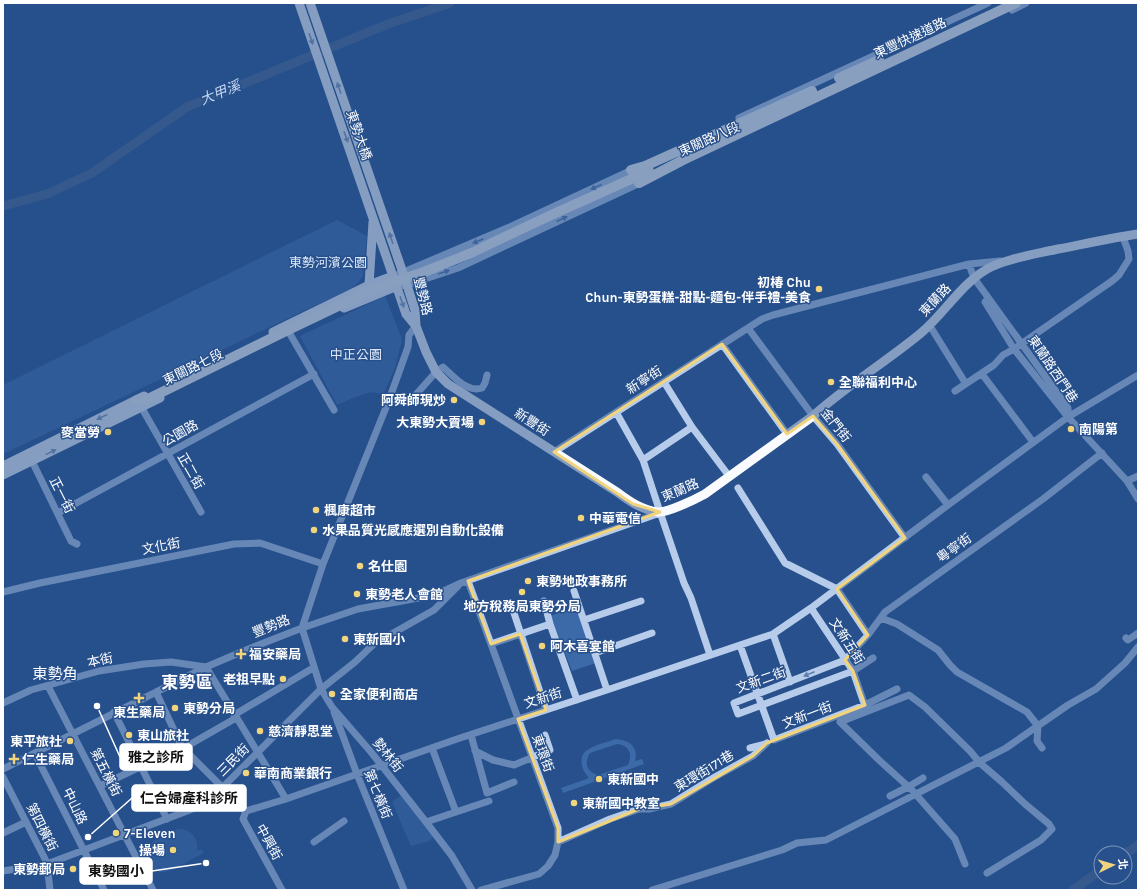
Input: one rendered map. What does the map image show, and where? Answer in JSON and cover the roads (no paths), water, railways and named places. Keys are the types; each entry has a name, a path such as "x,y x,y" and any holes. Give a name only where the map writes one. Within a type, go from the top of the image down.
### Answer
{"highway":[{"name":"東豐快速道路","path":"815,93 1000,3"},
{"name":"東豐快速道路","path":"815,93 1016,3"},
{"path":"631,170 645,166 815,93"},
{"path":"139,404 289,332 376,288 424,272 473,252 815,93"},
{"path":"639,183 815,93"}],"main road":[{"name":"東勢大橋","path":"299,3 393,276"},
{"name":"東勢大橋","path":"310,3 403,273"},
{"path":"369,284 373,219"},
{"name":"東蘭路","path":"660,512 686,504 705,494 813,416 829,401 881,364 930,326 974,278 992,266 1008,260 1138,234"},
{"name":"豐勢路","path":"403,273 415,310 416,326"},
{"name":"豐勢路","path":"393,276 406,314 416,326"},
{"name":"東關路七段","path":"139,404 369,284 393,276"},
{"name":"東關路七段","path":"3,475 30,457 68,438 194,380 289,332 397,286"},
{"path":"336,301 341,310"},
{"name":"新豐街","path":"416,326 436,372 448,384 633,504 660,512"},
{"name":"東關路七段","path":"3,466 30,457"}],"street":[{"name":"東關路八段","path":"393,276 512,226 988,3"},
{"name":"東關路八段","path":"397,286 407,285 458,268 639,183 746,136 1026,3"},
{"path":"955,392 994,365 1003,355 1014,349 1119,275 1129,259 1123,237"},
{"name":"東蘭路","path":"748,328 762,319 773,315 969,264 1008,260"},
{"name":"東蘭路西門巷","path":"969,264 974,278 1068,408 1068,417 1127,481 1138,499"},
{"path":"988,298 985,302 1014,349 1068,417"},
{"name":"豐勢路","path":"3,769 206,667 302,628 323,564 389,400 408,347 409,335 416,326"},
{"path":"930,326 966,384"},
{"name":"新寧街","path":"554,452 748,328"},
{"name":"金門街","path":"748,328 813,416 837,444 905,538"},
{"path":"289,332 334,410"},
{"path":"722,344 787,434"},
{"path":"412,399 436,372 443,367 468,388 476,390 482,388 487,375"},
{"name":"公園路","path":"58,513 314,374"},
{"path":"982,374 1033,442"},
{"path":"837,589 1068,417 1138,375"},
{"path":"664,382 692,427 729,476"},
{"name":"正二街","path":"139,404 201,512"},
{"path":"616,412 644,460 684,583 691,598 710,655"},
{"path":"644,460 692,427"},
{"name":"粵寧街","path":"868,635 885,612 1043,499 1102,453"},
{"name":"正一街","path":"30,457 71,541 77,544"},
{"path":"1127,481 1138,476"},
{"path":"926,477 948,505"},
{"path":"738,488 785,563 837,589 868,635"},
{"name":"東蘭路","path":"302,628 364,607 435,595 465,582 660,512"},
{"name":"文化街","path":"3,592 40,583 234,544 260,543 323,564"},
{"name":"東環街","path":"465,582 491,644 558,828 558,842 554,855 548,866 538,874 481,890"},
{"name":"三民街","path":"3,871 47,864 203,805 321,689 355,662 377,641 434,610 465,582"},
{"name":"文新街","path":"246,811 286,799 432,748 773,634 837,589"},
{"path":"574,591 607,690"},
{"path":"544,600 550,624 577,700"},
{"path":"584,620 641,600"},
{"name":"文新五街","path":"811,608 853,671 866,708"},
{"path":"513,610 546,710"},
{"path":"881,618 897,624 938,650 957,672 1027,712 1038,726 1037,741 1042,748"},
{"path":"491,644 550,624"},
{"name":"勢林街","path":"302,628 313,668 321,689 332,707 382,766 426,822 452,856 472,890"},
{"path":"595,652 652,633"},
{"path":"1126,638 1128,640 1138,633"},
{"path":"773,634 790,682"},
{"name":"文新二街","path":"868,635 845,660 734,703 738,714 853,671 873,658"},
{"name":"文新一街","path":"740,645 762,705 771,742 866,708 897,689"},
{"path":"652,890 782,850 797,843 826,840 980,763 1006,748 1068,705 1096,689 1125,663 1138,647"},
{"name":"本街","path":"3,703 31,690 99,671 144,664 171,662 206,667"},
{"path":"206,667 286,799"},
{"path":"100,786 141,766 184,748 313,668"},
{"name":"第五橫街","path":"48,686 153,890"},
{"name":"中興街","path":"156,692 184,748 246,811 243,819 282,890"},
{"path":"965,864 955,839 916,795 840,722 866,708 909,695 925,707 970,751 980,763 1024,804 1049,824 1052,829 1042,840 986,873"},
{"name":"第七橫街","path":"332,707 357,774 404,890"},
{"path":"114,712 167,819"},
{"path":"471,735 487,793 514,782"},
{"path":"475,751 493,760 514,765 550,750 545,735"},
{"path":"750,748 771,742"},
{"name":"東環街171巷","path":"558,842 610,818 639,809 649,809 671,804 713,778 753,756 771,742"},
{"path":"432,748 456,812"},
{"name":"中山路","path":"35,754 104,890"},
{"name":"第四橫街","path":"3,777 47,864 50,890"},
{"path":"890,796 923,778"},
{"path":"426,822 489,801"},
{"path":"314,842 344,821"},
{"path":"3,833 26,822"}],"waterway":[{"name":"大甲溪","path":"3,206 47,194 92,173 187,107 388,24 450,3"},
{"path":"1133,848 1138,845"},
{"path":"1073,890 1093,876"}],"place":[{"name":"初椿 Chu Chun-東勢蛋糕-甜點-麵包-伴手禮-美食","path":"819,289"},
{"name":"全聯福利中心","path":"831,382"},
{"name":"阿舜師現炒","path":"454,400"},
{"name":"大東勢大賣場","path":"482,422"},
{"name":"南陽第","path":"1071,429"},
{"name":"麥當勞","path":"108,432"},
{"name":"楓康超市","path":"316,510"},
{"name":"中華電信","path":"581,518"},
{"name":"水果品質光感應選別自動化設備","path":"314,530"},
{"name":"名仕園","path":"360,566"},
{"name":"東勢地政事務所","path":"528,581"},
{"name":"地方稅務局東勢分局","path":"522,592"},
{"name":"東勢老人會館","path":"357,594"},
{"name":"東新國小","path":"345,639"},
{"name":"阿木喜宴館","path":"542,646"},
{"name":"福安藥局","path":"241,654"},
{"name":"老祖早點","path":"283,679"},
{"name":"全家便利商店","path":"332,694"},
{"name":"東生藥局","path":"139,698"},
{"name":"雅之診所","path":"97,706"},
{"name":"東勢分局","path":"175,708"},
{"name":"慈濟靜思堂","path":"260,731"},
{"name":"東山旅社","path":"129,735"},
{"name":"東平旅社","path":"70,741"},
{"name":"仁生藥局","path":"14,759"},
{"name":"華南商業銀行","path":"246,773"},
{"name":"東新國中","path":"599,779"},
{"name":"東新國中教室","path":"574,803"},
{"name":"7-Eleven","path":"116,833"},
{"name":"仁合婦產科診所","path":"88,837"},
{"name":"操場","path":"173,850"},
{"name":"東勢國小","path":"206,863"},
{"name":"東勢郵局","path":"73,869"}],"district":[{"name":"東勢角","path":"55,674"},
{"name":"東勢區","path":"187,682"}],"park label":[{"name":"東勢河濱公園","path":"328,262"},
{"name":"中正公園","path":"356,354"}]}
